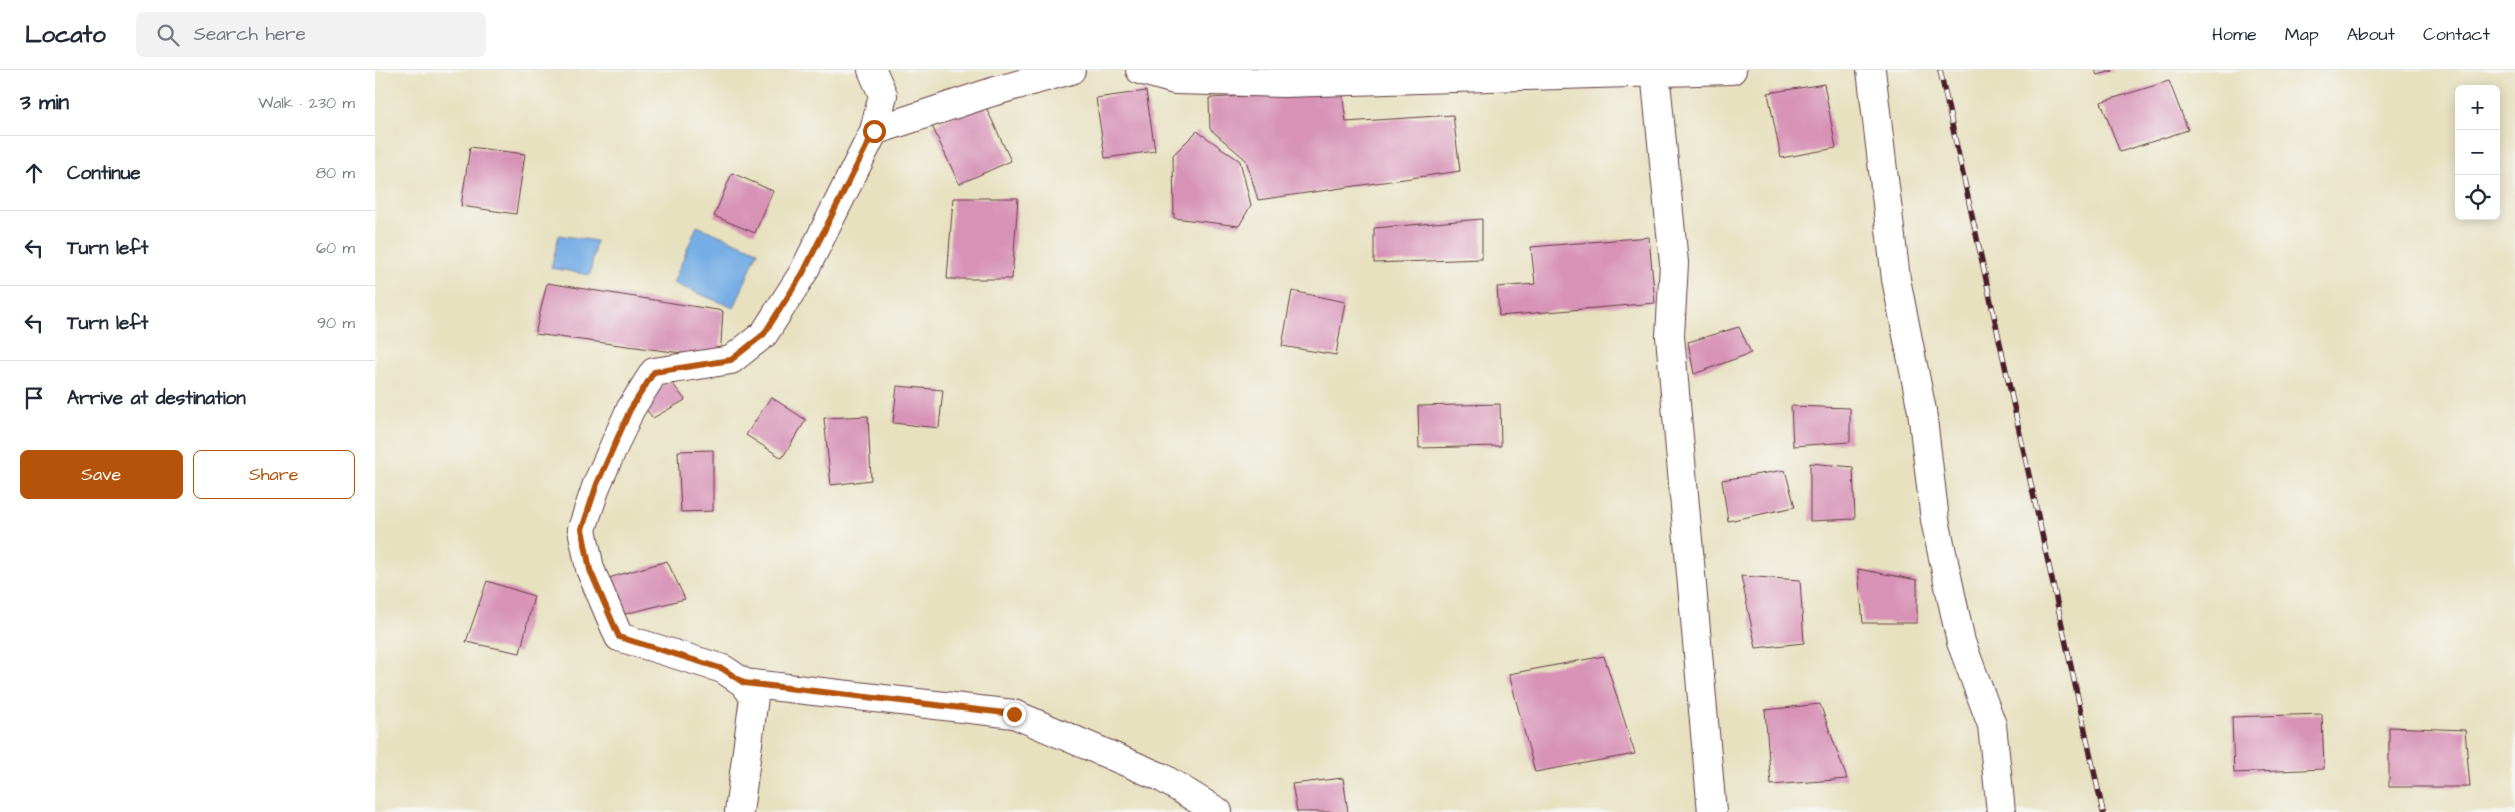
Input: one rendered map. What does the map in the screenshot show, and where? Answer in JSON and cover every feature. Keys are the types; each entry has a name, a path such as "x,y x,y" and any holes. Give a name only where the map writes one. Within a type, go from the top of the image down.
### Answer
{"street":[{"path":"739,812 755,697 744,683 723,669 619,637 590,570 582,529 597,484 630,410 654,372 731,360 764,334 803,273 874,131 883,96 872,70"},
{"path":"874,131 992,92 1071,70"},
{"path":"1140,70 1175,80 1283,83 1732,70"},
{"path":"1871,70 1896,278 1922,411 1935,520 1961,642 1992,725 2001,812"},
{"path":"1655,72 1675,263 1670,336 1712,812"},
{"path":"744,683 1014,714 1161,777 1218,812"}],"water":[{"path":"697,226 758,251 734,308 673,283"},
{"path":"559,235 596,241 590,275 551,268"}],"building":[{"path":"2095,70 2113,70 2113,71 2097,75"},
{"path":"2169,81 2188,130 2120,152 2101,102"},
{"path":"1824,84 1836,148 1781,158 1768,93"},
{"path":"1146,91 1155,151 1105,158 1096,98"},
{"path":"1342,91 1346,122 1453,115 1460,171 1258,200 1246,160 1210,129 1209,98"},
{"path":"984,103 1011,161 959,184 932,126"},
{"path":"1197,131 1240,161 1251,205 1239,226 1174,218 1173,155"},
{"path":"470,147 525,154 516,214 461,206"},
{"path":"732,173 773,191 755,233 714,216"},
{"path":"953,198 1018,198 1012,279 947,279"},
{"path":"1482,219 1482,259 1374,263 1374,228"},
{"path":"1649,237 1655,303 1499,316 1497,287 1535,284 1531,247"},
{"path":"547,283 723,311 720,358 535,334"},
{"path":"1292,291 1345,302 1336,355 1282,346"},
{"path":"1739,327 1751,353 1694,374 1688,342"},
{"path":"670,380 685,400 653,418 639,401"},
{"path":"897,386 943,390 939,428 893,423"},
{"path":"771,397 806,420 782,458 746,435"},
{"path":"1500,404 1501,446 1419,448 1418,406"},
{"path":"1791,406 1850,408 1850,442 1793,446"},
{"path":"868,416 871,480 831,485 824,418"},
{"path":"713,450 713,511 681,512 678,451"},
{"path":"1810,463 1853,467 1855,519 1810,521"},
{"path":"1785,470 1795,507 1728,521 1722,480"},
{"path":"667,561 685,599 625,614 605,579"},
{"path":"1858,569 1917,580 1917,623 1863,623"},
{"path":"1741,576 1800,580 1804,643 1756,648"},
{"path":"487,581 534,596 520,653 466,642"},
{"path":"1604,656 1635,754 1535,772 1509,674"},
{"path":"1820,704 1847,779 1771,785 1765,710"},
{"path":"2322,714 2324,769 2234,773 2232,717"},
{"path":"2389,727 2465,730 2470,787 2389,787"},
{"path":"1343,778 1348,812 1297,812 1292,784"}],"railway":[{"path":"1940,70 2103,812"}],"route":[{"path":"874,131 803,273 764,334 731,360 678,370 654,372 630,410 597,484 582,529 590,570 619,637 723,669 744,683 1014,714"}]}
